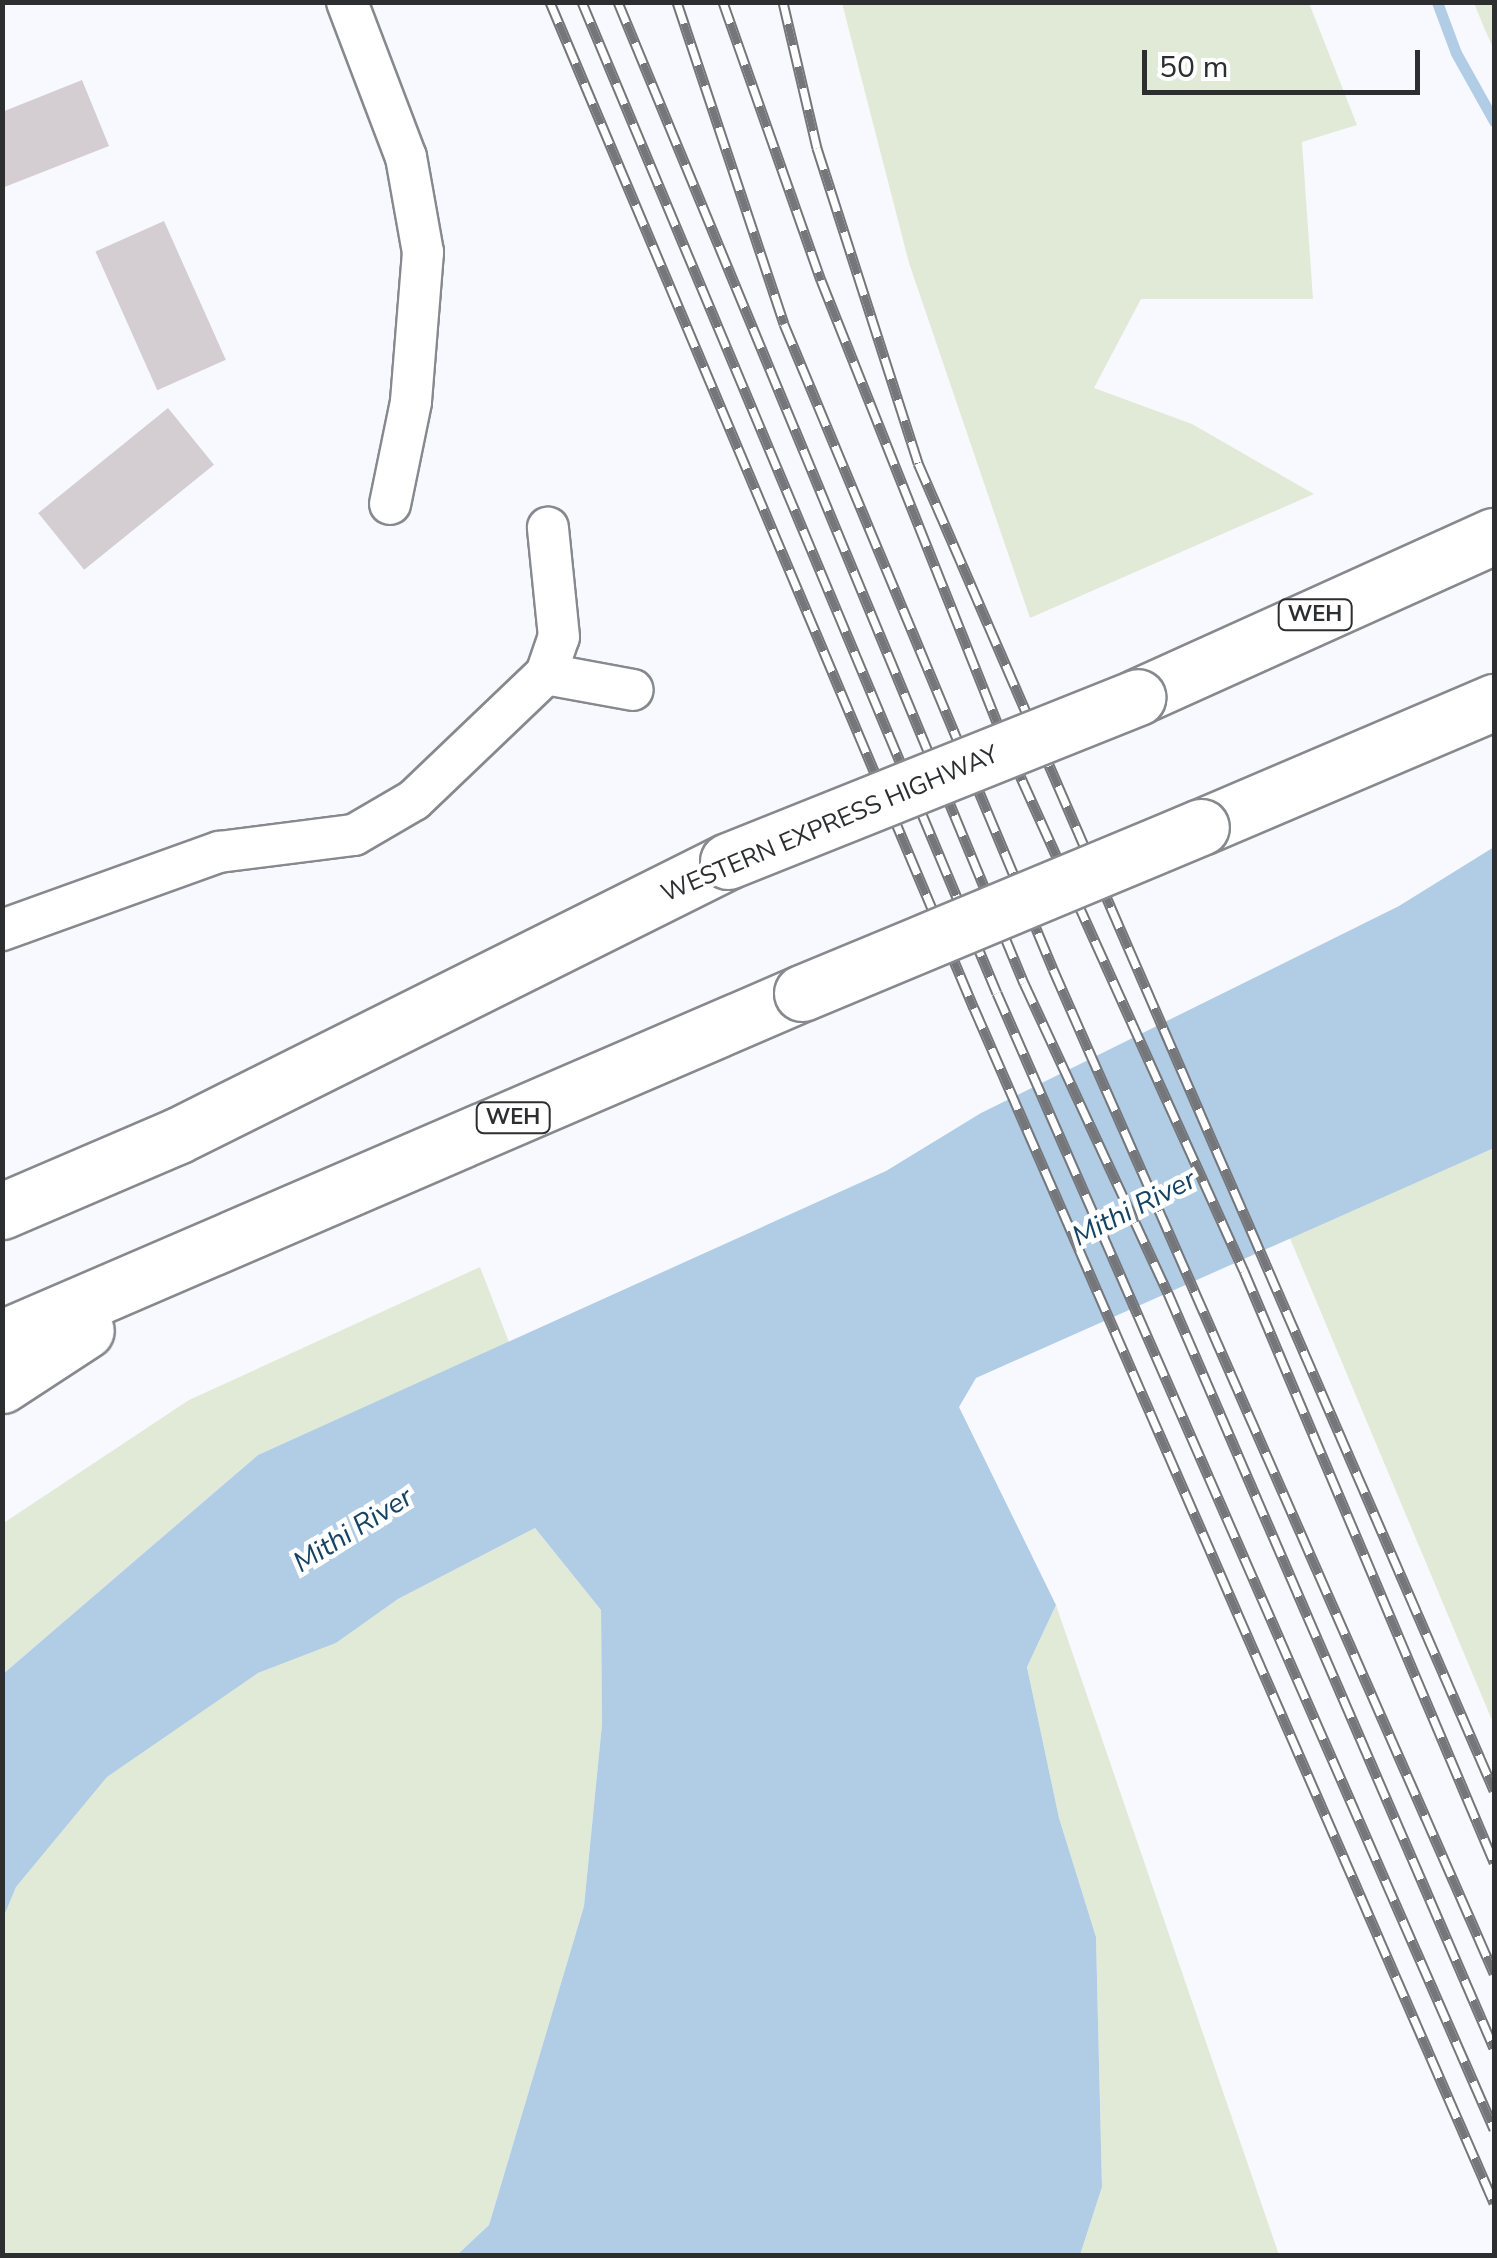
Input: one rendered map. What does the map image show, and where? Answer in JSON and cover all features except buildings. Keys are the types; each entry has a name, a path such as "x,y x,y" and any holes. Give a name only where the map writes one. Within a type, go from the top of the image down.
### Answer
{"highway":[{"name":"WESTERN EXPRESS HIGHWAY","path":"177,1136 728,861 1136,697 1487,537"},
{"name":"WEH","path":"223,1242 1494,702"},
{"path":"2,1178 177,1136"},
{"path":"2,1210 177,1136"},
{"path":"2,1338 223,1242"},
{"path":"2,1384 223,1242"}],"street":[{"path":"347,2 406,157 422,252 411,402 390,504"},
{"path":"2,930 219,852 354,835 414,800 546,674 559,637 548,528"},
{"path":"546,674 633,690"}],"green space":[{"path":"842,3 1309,3 1357,125 1302,142 1313,299 1141,299 1094,388 1192,424 1314,494 1030,618 909,263"},
{"path":"1474,3 1494,3 1494,50 1485,30"},
{"path":"1494,1148 1494,1725 1289,1236"},
{"path":"480,1267 509,1342 258,1455 3,1674 2,1524 189,1400"},
{"path":"535,1528 601,1610 602,1724 584,1906 489,2225 457,2255 3,2256 2,1918 16,1887 107,1777 258,1673 336,1643 398,1599"},
{"path":"1056,1605 1279,2255 1080,2255 1102,2187 1096,1937 1059,1818 1027,1667"}],"water":[{"name":"Mithi River","path":"1494,847 1494,1148 976,1378 959,1407 1056,1605 1027,1667 1059,1818 1096,1937 1102,2187 1080,2255 457,2255 489,2225 584,1906 602,1724 601,1610 535,1528 398,1599 336,1643 258,1673 107,1777 16,1887 3,1918 3,1674 258,1455 886,1171 981,1113 1399,906"}],"waterway":[{"path":"1437,2 1456,53 1494,121"}],"railway":[{"path":"550,2 974,1008 1494,2203"},
{"path":"582,2 997,993 1494,2129"},
{"path":"618,2 1024,983 1168,1293 1494,2048"},
{"path":"677,2 784,324 1053,969 1494,1973"},
{"path":"723,2 821,280 1004,740 1244,1271 1494,1862"},
{"path":"783,2 817,148 918,463 1494,1790"}]}
